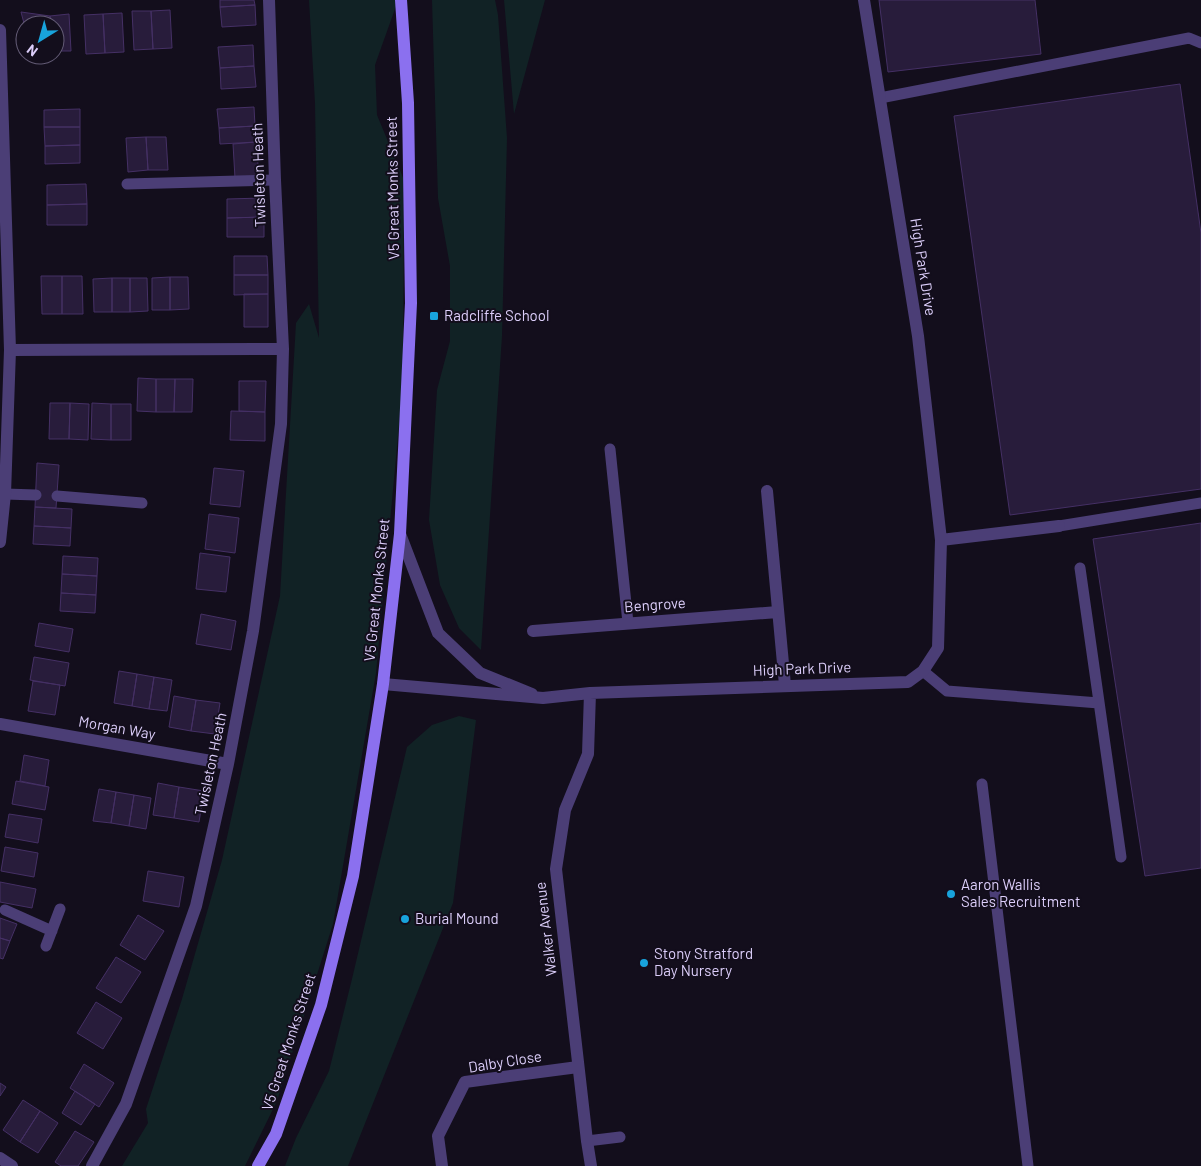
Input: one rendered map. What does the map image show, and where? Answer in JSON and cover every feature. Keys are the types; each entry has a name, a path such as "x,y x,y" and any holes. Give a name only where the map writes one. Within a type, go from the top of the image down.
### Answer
{"street":[{"name":"Twisleton Heath","path":"92,1166 126,1104 196,906 228,764 254,631 280,434 283,349 269,0"},
{"name":"V5 Great Monks Street","path":"258,1166 276,1134 321,1005 353,876 383,684 400,534 412,303 408,103 401,0"},
{"name":"High Park Drive","path":"383,684 543,698 590,693 908,682 923,671 938,648 941,540 918,336 864,0"},
{"path":"0,30 10,350 5,494 0,542"},
{"path":"10,350 283,349"},
{"path":"767,491 785,685"},
{"path":"941,540 1059,526"},
{"name":"High Park Drive","path":"400,534 438,633 480,673 543,698"},
{"name":"Bengrove","path":"533,631 778,612"},
{"name":"Walker Avenue","path":"590,693 588,754 565,810 556,869 591,1166"},
{"name":"Morgan Way","path":"0,724 228,764"},
{"name":"Dalby Close","path":"442,1166 438,1136 465,1082 578,1067"},
{"path":"0,1158 12,1166"}],"lane":[{"path":"880,98 1189,38 1201,44"},
{"path":"127,184 275,180"},
{"path":"610,449 628,623"},
{"path":"5,494 36,494"},
{"path":"57,496 142,503"},
{"path":"1059,526 1201,504"},
{"path":"1080,568 1121,857"},
{"path":"923,671 947,690 1099,703"},
{"path":"982,784 1028,1166"},
{"path":"46,946 60,909"},
{"path":"5,910 52,931"},
{"path":"587,1141 620,1137"}],"shaded area":[{"path":"309,0 395,0 396,6 375,65 377,115 404,180 403,382 376,673 333,924 277,1101 245,1166 122,1166 148,1123 146,1109 182,999 222,860 280,596 296,323 309,304 319,338 315,103"},
{"path":"432,0 495,0 498,15 507,138 502,336 481,650 459,628 440,585 429,520 437,390 450,341 450,266 438,198"},
{"path":"504,0 545,0 514,114"},
{"path":"459,716 476,720 453,903 348,1166 285,1166 296,1138 329,1071 407,747 432,725"}],"building":[{"path":"220,0 254,0 255,5 220,7"},
{"path":"879,0 1035,0 1041,54 888,72"},
{"path":"255,5 256,25 222,27 220,7"},
{"path":"170,10 172,48 153,49 151,11"},
{"path":"132,11 151,11 153,49 134,50"},
{"path":"21,12 43,15 22,15"},
{"path":"122,13 124,52 105,53 103,14"},
{"path":"69,14 71,51 65,51 65,15 60,15"},
{"path":"103,14 105,53 86,54 84,15"},
{"path":"253,45 254,66 220,68 218,47"},
{"path":"254,66 256,87 221,89 220,68"},
{"path":"1180,84 1201,233 1201,489 1010,515 954,116"},
{"path":"254,107 255,126 219,128 217,109"},
{"path":"80,109 80,127 44,127 44,110"},
{"path":"255,126 256,142 220,144 219,128"},
{"path":"44,127 80,127 80,145 45,146"},
{"path":"146,137 166,137 168,170 148,170"},
{"path":"146,137 148,170 128,172 126,138"},
{"path":"256,142 259,176 235,178 233,144"},
{"path":"80,145 80,163 45,164 45,146"},
{"path":"86,184 87,204 47,205 47,185"},
{"path":"263,198 264,217 227,218 227,199"},
{"path":"87,204 87,225 47,225 47,205"},
{"path":"264,217 264,237 227,237 227,218"},
{"path":"234,256 267,256 268,275 234,275"},
{"path":"234,275 268,275 268,294 234,295"},
{"path":"41,276 62,276 62,314 42,314"},
{"path":"62,276 82,276 83,314 62,314"},
{"path":"170,277 188,277 189,309 170,310"},
{"path":"170,277 170,310 152,310 152,278"},
{"path":"112,278 130,278 130,312 112,312"},
{"path":"112,278 112,312 94,312 93,279"},
{"path":"130,278 147,278 148,311 130,312"},
{"path":"244,294 268,294 268,327 244,327"},
{"path":"138,378 156,379 156,412 137,411"},
{"path":"156,379 175,379 174,412 156,412"},
{"path":"175,379 193,379 192,412 174,412"},
{"path":"239,381 266,381 265,412 239,411"},
{"path":"50,403 70,403 69,439 49,439"},
{"path":"70,403 89,404 88,440 69,439"},
{"path":"92,403 111,404 111,440 91,439"},
{"path":"111,404 131,404 131,440 111,440"},
{"path":"231,411 265,412 265,441 230,440"},
{"path":"37,463 59,465 56,508 35,507"},
{"path":"214,468 244,471 240,507 210,504"},
{"path":"35,507 72,509 71,528 34,526"},
{"path":"209,514 239,518 235,553 205,549"},
{"path":"1201,523 1201,868 1145,876 1093,539"},
{"path":"34,526 71,528 70,546 33,544"},
{"path":"200,553 230,557 226,592 196,589"},
{"path":"63,556 98,558 97,576 62,574"},
{"path":"62,574 97,576 96,595 61,593"},
{"path":"61,593 96,595 95,613 60,611"},
{"path":"201,614 236,621 231,650 196,644"},
{"path":"39,623 73,629 69,652 35,646"},
{"path":"34,657 69,663 65,686 30,680"},
{"path":"119,671 137,674 132,706 114,703"},
{"path":"137,674 154,677 149,709 132,706"},
{"path":"154,677 172,680 167,711 149,709"},
{"path":"33,681 60,685 55,715 28,711"},
{"path":"174,696 196,700 191,731 169,727"},
{"path":"196,700 220,703 215,734 191,731"},
{"path":"24,755 49,760 45,786 20,781"},
{"path":"16,781 49,787 45,810 12,804"},
{"path":"158,783 179,787 174,818 153,815"},
{"path":"179,787 204,791 199,822 174,818"},
{"path":"99,789 116,792 111,823 93,821"},
{"path":"116,792 134,795 129,826 111,823"},
{"path":"134,795 151,798 146,829 129,826"},
{"path":"9,814 42,819 38,843 5,837"},
{"path":"5,847 38,853 34,877 1,871"},
{"path":"148,871 184,877 179,907 143,901"},
{"path":"0,882 36,889 32,908 0,902"},
{"path":"138,915 164,931 145,960 120,945"},
{"path":"0,918 17,924 10,941 0,938"},
{"path":"0,938 10,941 3,959 0,958"},
{"path":"116,957 141,972 121,1003 96,988"},
{"path":"96,1002 122,1018 103,1049 77,1033"},
{"path":"84,1064 114,1083 99,1107 70,1088"},
{"path":"0,1083 6,1087 0,1096"},
{"path":"75,1091 95,1104 81,1125 62,1113"},
{"path":"23,1100 40,1111 20,1142 3,1130"},
{"path":"40,1111 58,1123 38,1153 20,1142"},
{"path":"75,1131 94,1142 78,1166 61,1166 55,1162"}],"place":[{"name":"Radcliffe School","path":"434,316"},
{"name":"Aaron Wallis Sales Recruitment","path":"951,894"},
{"name":"Burial Mound","path":"405,919"},
{"name":"Stony Stratford Day Nursery","path":"644,963"}]}
